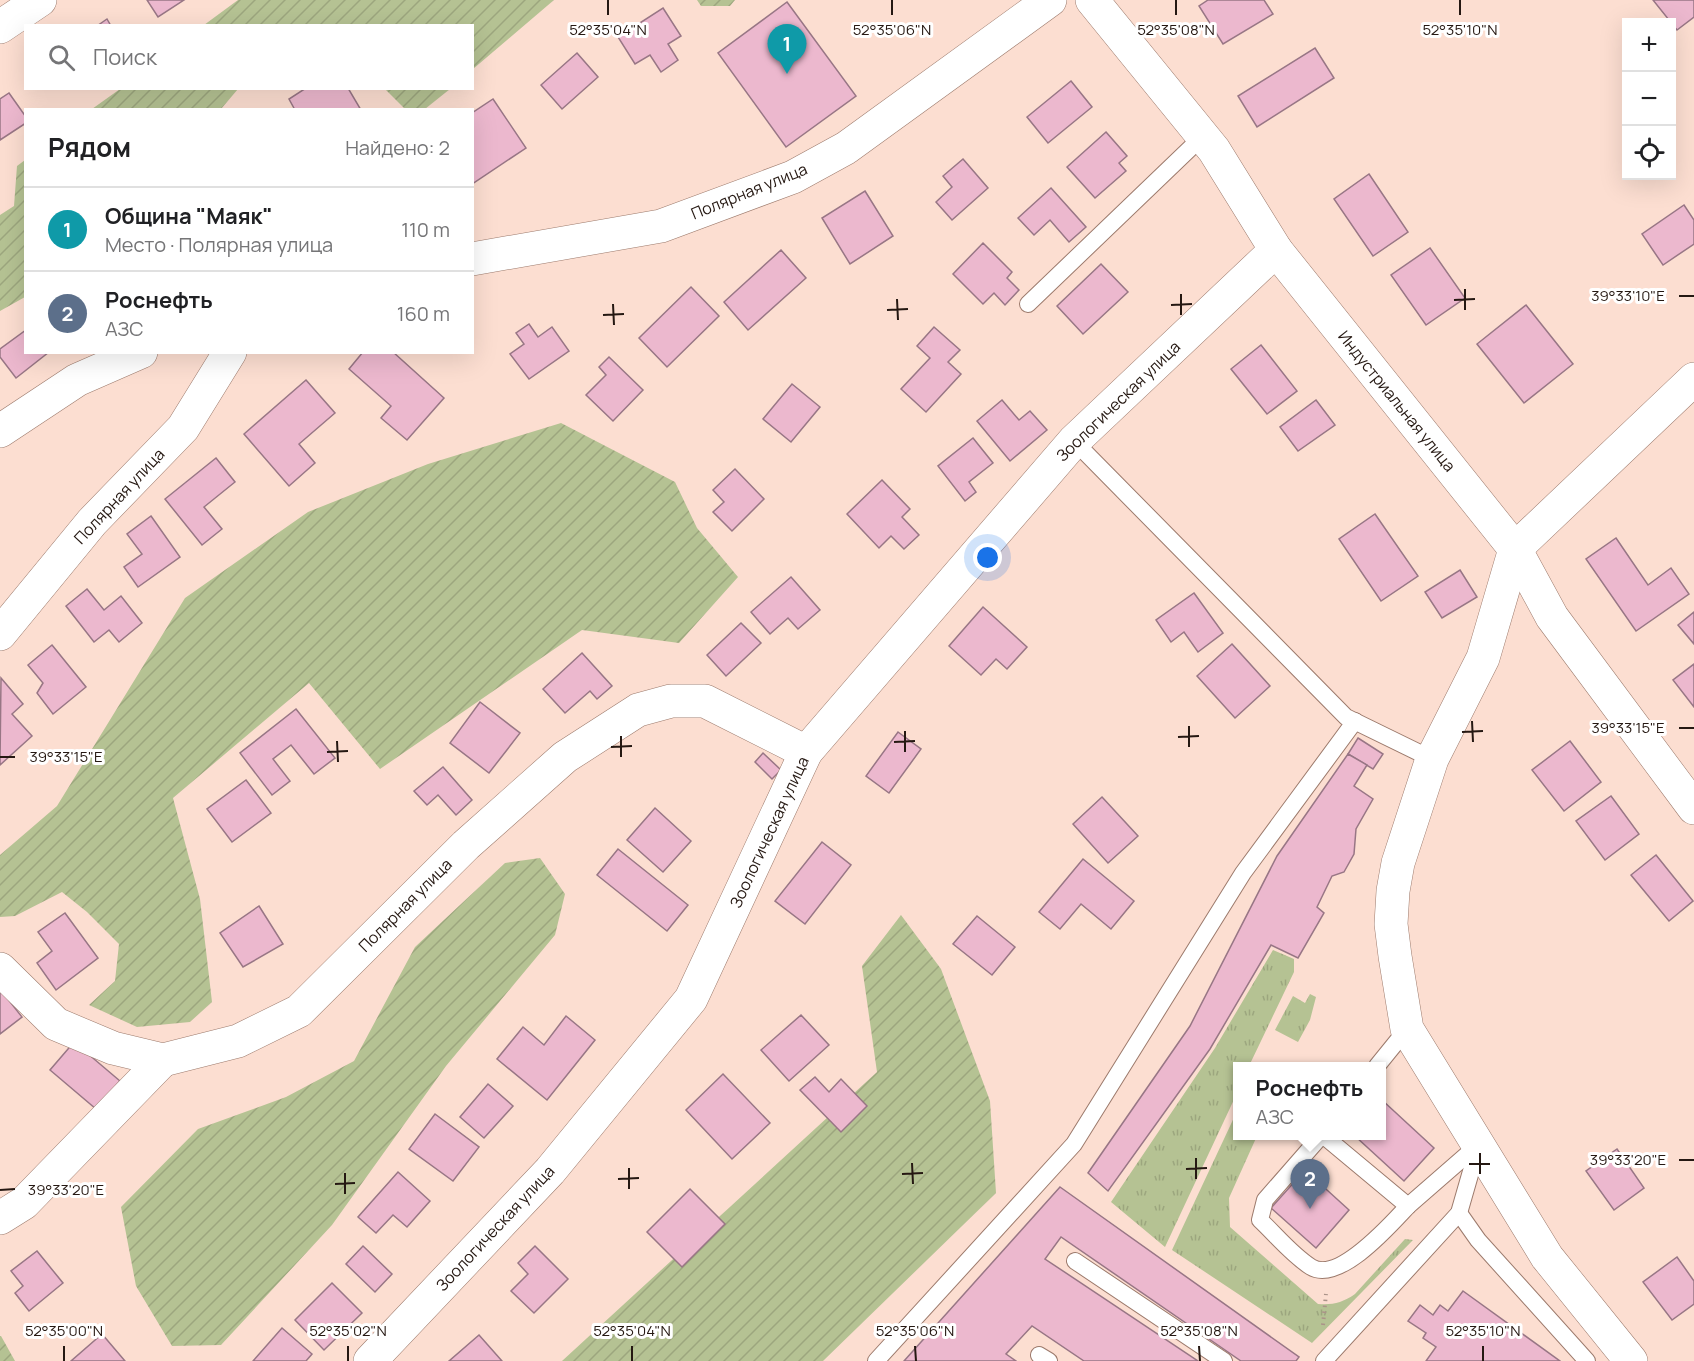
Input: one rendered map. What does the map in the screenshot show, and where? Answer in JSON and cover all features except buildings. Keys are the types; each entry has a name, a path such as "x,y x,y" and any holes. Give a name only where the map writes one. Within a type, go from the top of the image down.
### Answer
{"street":[{"path":"0,27 40,0"},
{"name":"Полярная улица","path":"474,259 661,226 793,177 846,148 1050,0"},
{"name":"Индустриальная улица","path":"1092,0 1203,136 1276,250 1515,549 1552,617 1694,808"},
{"name":"Зоологическая улица","path":"370,1361 550,1171 691,999 806,752 1074,441 1276,250"},
{"path":"0,431 77,380 136,354"},
{"name":"Полярная улица","path":"0,634 92,522 183,428 229,354"},
{"path":"1631,1361 1547,1257 1407,1029 1391,924 1393,891 1398,863 1432,759 1483,658 1515,549 1694,380"},
{"name":"Полярная улица","path":"0,969 56,1024 113,1048 163,1060 238,1041 299,1011 466,845 557,764 638,710 671,701 705,701 806,752"},
{"path":"0,1218 24,1203 163,1060"}],"lane":[{"path":"1028,304 1203,136"},
{"path":"1074,441 1346,717 1432,759"},
{"path":"876,1361 1074,1144 1243,873 1355,721"},
{"path":"1380,1062 1407,1029"},
{"path":"1319,1140 1265,1200 1260,1220 1313,1268 1328,1269 1361,1254 1408,1206 1479,1144"},
{"path":"1328,1140 1408,1206"},
{"path":"1328,1356 1459,1213 1479,1144"},
{"path":"1459,1213 1478,1240 1587,1361"},
{"path":"1075,1261 1224,1361"}],"path":[{"path":"1328,1269 1323,1335 1328,1356"}],"green space":[{"path":"238,0 554,0 474,68 474,24 205,24"},
{"path":"697,0 735,0 730,6 701,6"},
{"path":"119,90 237,90 222,108 93,108"},
{"path":"386,90 449,90 426,108 404,108"},
{"path":"24,161 24,298 0,311 0,215 14,206 17,166"},
{"path":"561,423 675,482 697,528 738,577 679,643 582,630 380,769 309,683 173,798 200,899 212,1002 190,1022 137,1027 89,1005 115,981 119,944 87,912 62,892 15,916 0,917 0,855 57,806 185,598 308,512 428,464"},
{"path":"540,858 565,894 555,935 446,1066 332,1225 221,1345 172,1346 136,1286 121,1207 198,1129 286,1097 354,1061 415,947 505,863"},
{"path":"901,915 941,969 990,1101 996,1193 823,1361 562,1361 877,1072 862,966"},
{"path":"1273,950 1294,959 1294,972 1251,1062 1233,1062 1233,1102 1165,1247 1111,1202 1215,1048"},
{"path":"1310,994 1316,997 1310,1020 1298,1042 1275,1030 1293,996 1305,1003"},
{"path":"1233,1120 1233,1140 1255,1140 1229,1198 1230,1227 1318,1304 1337,1303 1355,1294 1405,1239 1413,1240 1312,1343 1172,1250"},
{"path":"1,1336 15,1361 0,1361"}],"place":[{"name":"Община \"Маяк\"","path":"787,74"},
{"name":"Роснефть","path":"1310,1209"}]}
